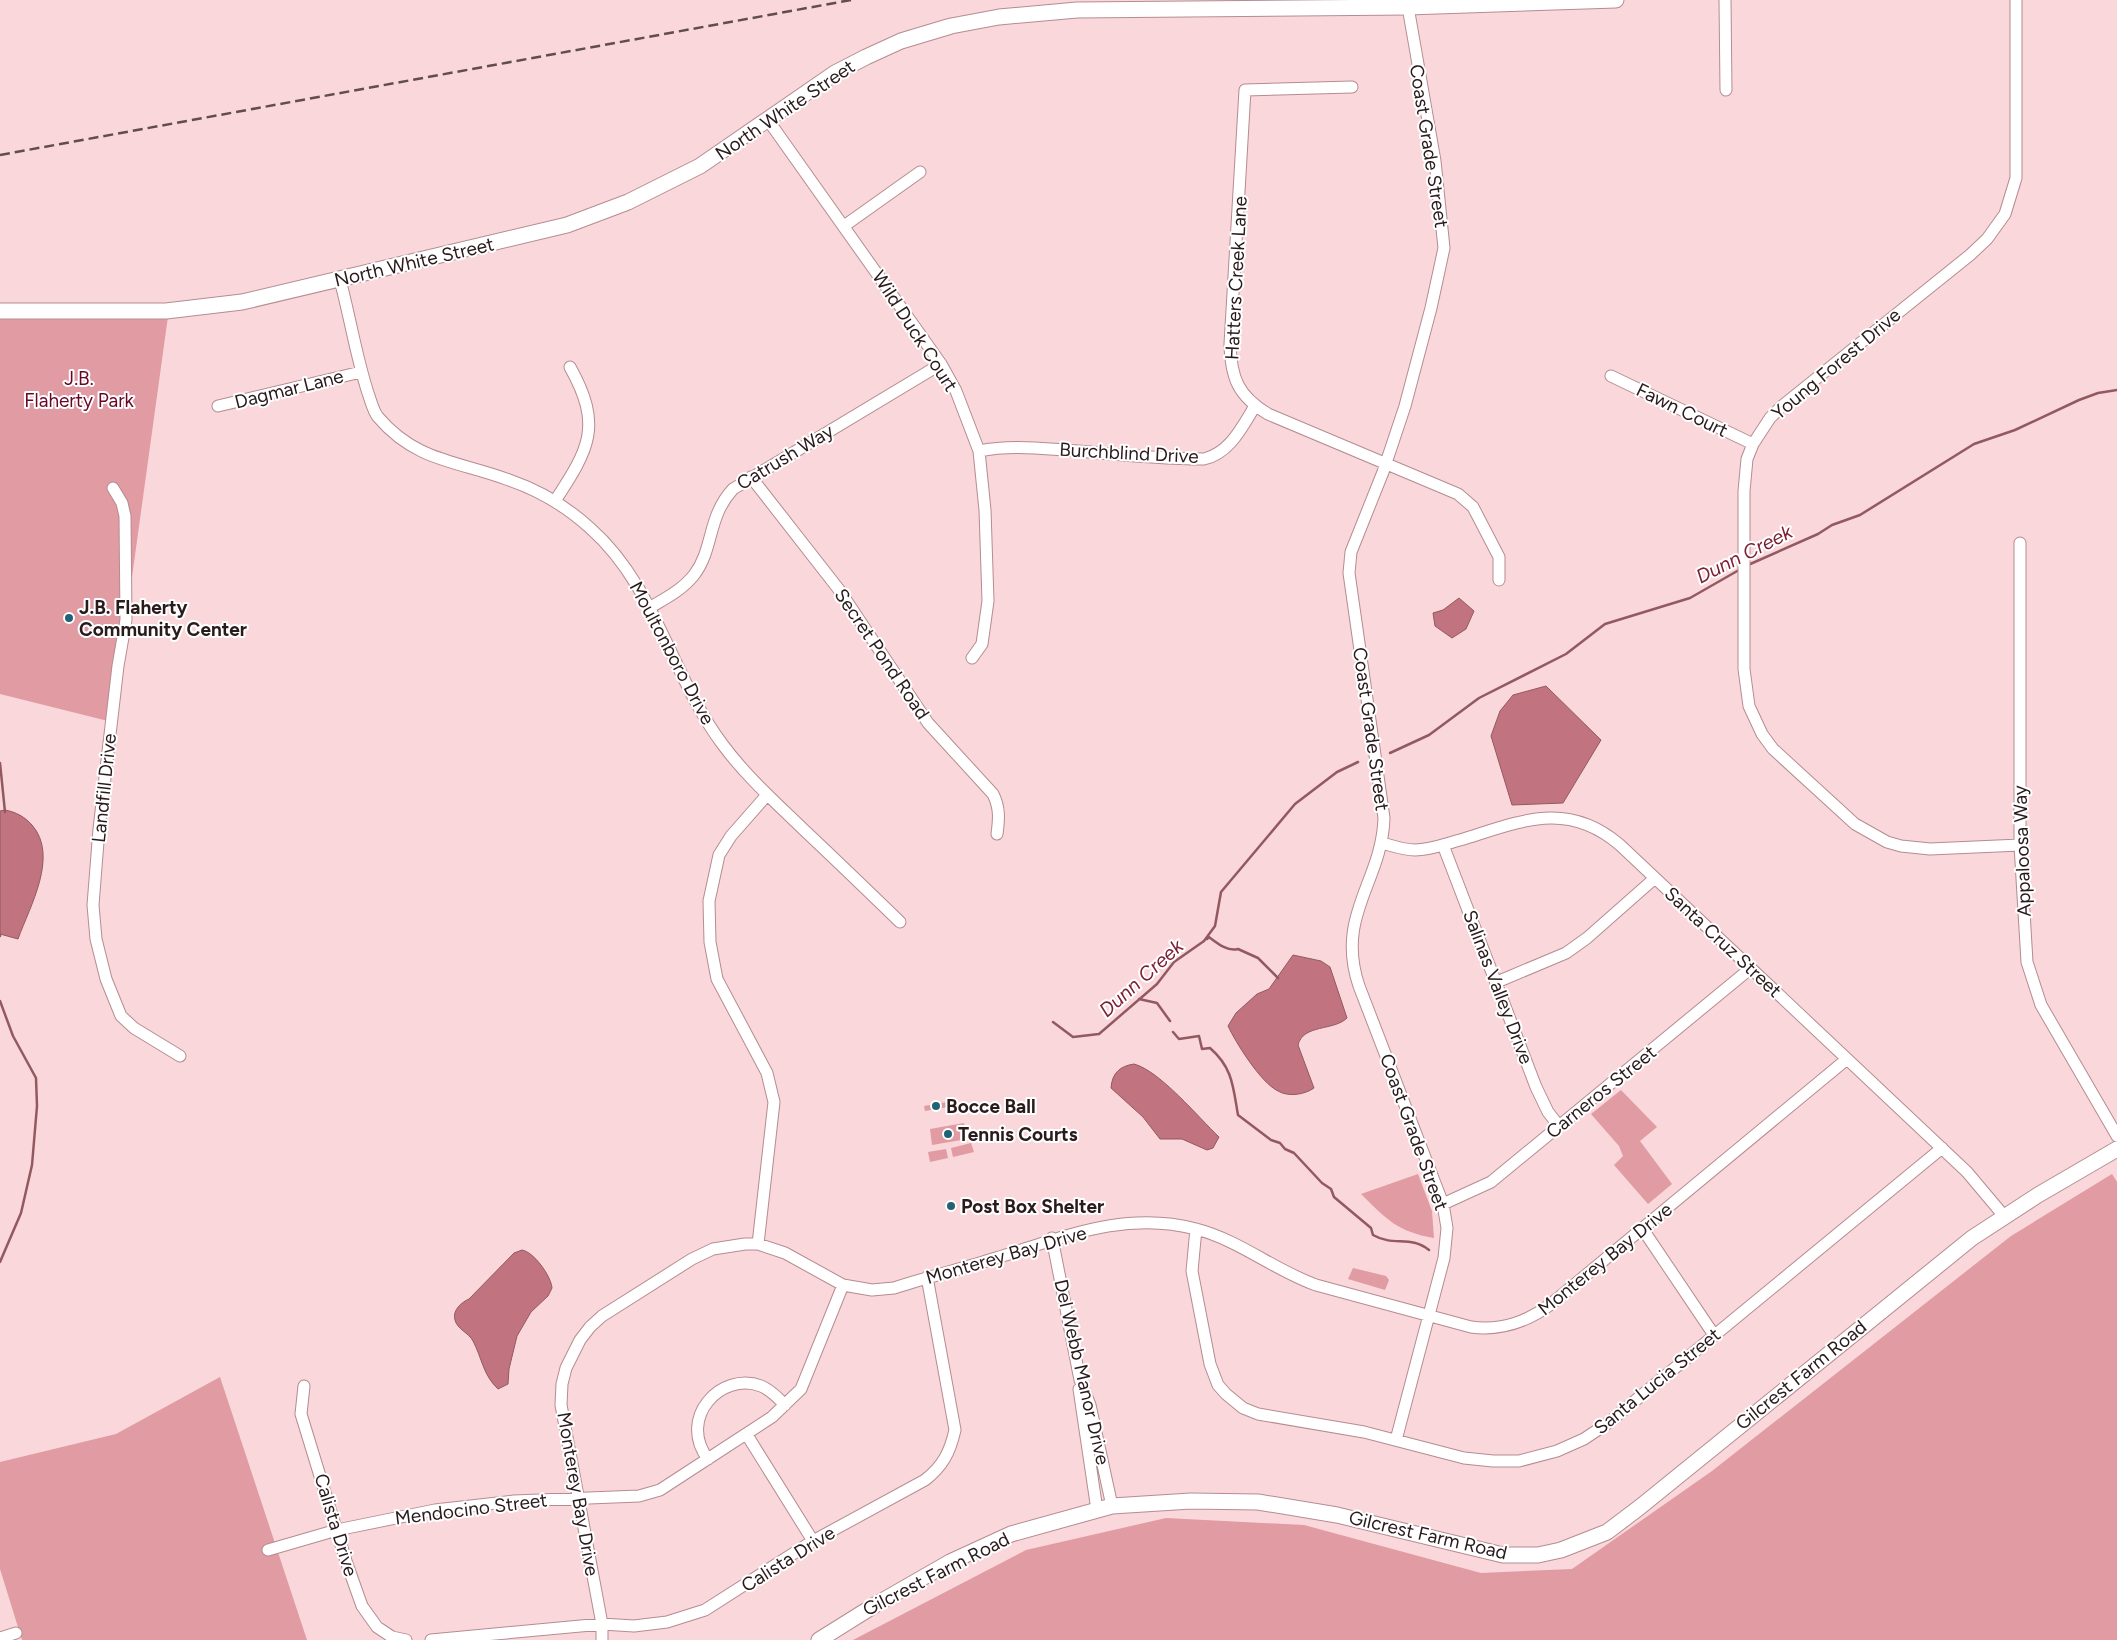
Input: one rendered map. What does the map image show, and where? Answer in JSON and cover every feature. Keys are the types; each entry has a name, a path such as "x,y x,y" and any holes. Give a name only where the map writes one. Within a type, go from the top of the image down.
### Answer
{"main road":[{"name":"North White Street","path":"0,311 185,309 242,302 567,225 628,202 700,166 835,73 902,41 951,26 999,17 1041,12 1408,6 1616,0"},
{"name":"Gilcrest Farm Road","path":"819,1640 875,1604 950,1562 1012,1534 1105,1508 1191,1501 1258,1502 1337,1514 1503,1555 1538,1554 1561,1550 1607,1532 1936,1266 2004,1216 2117,1149"}],"street":[{"path":"1726,0 1726,90"},
{"name":"Young Forest Drive","path":"2016,0 2016,178 2005,214 1987,239 1970,256 1782,406 1770,418 1753,444 1747,460 1744,491 1744,670 1746,694 1753,718 1762,734 1773,749 1855,824 1887,842 1908,847 1930,849 2020,844"},
{"name":"Coast Grade Street","path":"1396,1440 1447,1240 1443,1204 1359,986 1352,960 1351,939 1354,922 1382,843 1384,808 1368,715 1349,573 1351,552 1386,463 1420,354 1444,248 1435,161 1408,6"},
{"name":"Hatters Creek Lane","path":"1352,87 1245,90 1230,352 1231,367 1236,383 1255,406 1268,414 1458,494 1473,507 1499,557 1499,580"},
{"name":"Wild Duck Court","path":"768,120 941,364 956,391 979,451 985,510 988,600 982,644 972,658"},
{"path":"844,226 920,172"},
{"name":"Moultonboro Drive","path":"340,280 361,372 376,414 395,436 412,447 438,459 510,480 555,501 589,527 610,547 650,607 693,698 722,744 767,795 900,922"},
{"name":"Catrush Way","path":"650,607 680,589 694,575 704,558 712,525 721,502 733,488 941,364"},
{"path":"555,501 580,462 590,424 582,388 570,367"},
{"name":"Dagmar Lane","path":"218,406 361,372"},
{"name":"Fawn Court","path":"1611,376 1753,444"},
{"name":"Burchblind Drive","path":"979,451 995,447 1028,447 1130,456 1204,459 1214,457 1233,440 1255,406"},
{"name":"Secret Pond Road","path":"751,477 840,592 928,723 993,794 998,804 999,817 996,834"},
{"name":"Landfill Drive","path":"113,488 122,503 125,516 126,620 118,666 99,829 93,905 96,939 106,979 121,1016 134,1028 180,1056"},
{"name":"Appaloosa Way","path":"2020,543 2020,844 2025,949 2031,981 2041,1005 2117,1136"},
{"path":"758,1244 774,1117 773,1094 767,1073 717,979 710,942 709,901 719,855 731,836 767,795"},
{"name":"Santa Cruz Street","path":"1382,843 1415,850 1443,845 1528,820 1562,817 1588,823 1610,836 1967,1172 2004,1216"},
{"name":"Salinas Valley Drive","path":"1443,845 1542,1101 1559,1126"},
{"path":"1497,982 1554,959 1575,947 1655,878"},
{"name":"Carneros Street","path":"1443,1204 1491,1182 1751,968"},
{"name":"Monterey Bay Drive","path":"602,1640 602,1624 561,1405 562,1384 566,1368 580,1340 602,1316 692,1259 713,1249 758,1244 785,1253 843,1285 872,1290 894,1288 996,1258 1052,1238 1137,1222 1171,1224 1196,1229 1231,1242 1302,1280 1482,1328 1520,1323 1551,1304 1847,1059"},
{"name":"Santa Lucia Street","path":"1196,1229 1192,1271 1210,1364 1218,1385 1243,1408 1258,1414 1334,1426 1482,1461 1519,1461 1557,1451 1584,1439 1608,1423 1942,1148"},
{"path":"1642,1228 1714,1335"},
{"name":"Del Webb Manor Drive","path":"1052,1238 1080,1380 1079,1391 1082,1418 1105,1508"},
{"name":"Calista Drive","path":"431,1640 602,1624 634,1626 667,1622 706,1610 813,1541 925,1480 938,1470 951,1450 955,1430 954,1415 927,1277"},
{"name":"Mendocino Street","path":"268,1550 336,1530 435,1510 514,1501 646,1495 660,1490 747,1435 785,1405 801,1389 843,1285"},
{"path":"708,1459 697,1439 696,1424 702,1410 712,1398 732,1386 752,1384 772,1392 785,1405"},
{"name":"Calista Drive","path":"304,1386 301,1414 336,1530 362,1606 377,1627 392,1637 406,1640"},
{"path":"747,1435 813,1541"},
{"path":"0,1638 16,1633"}],"green space":[{"name":"J.B. Flaherty Park","path":"169,309 112,722 0,694 0,310"},
{"path":"1621,1090 1657,1127 1640,1141 1672,1184 1648,1204 1614,1165 1623,1156 1619,1146 1591,1114"},
{"name":"Bocce Ball","path":"947,1102 948,1107 925,1111 924,1106"},
{"name":"Tennis Courts","path":"964,1123 967,1139 932,1145 930,1129"},
{"path":"971,1143 974,1152 953,1157 951,1148"},
{"path":"946,1149 948,1158 930,1162 928,1152"},
{"path":"1418,1174 1432,1211 1434,1238 1411,1232 1393,1223 1361,1194"},
{"path":"2112,1174 2117,1182 2117,1640 853,1640 1026,1550 1166,1518 1304,1525 1481,1573 1572,1569 1712,1471 2011,1236"},
{"path":"1353,1268 1386,1276 1389,1280 1385,1290 1348,1279"},
{"path":"220,1377 307,1640 22,1640 0,1569 0,1462 116,1434"}],"shaded area":[{"path":"1459,598 1474,611 1466,629 1452,638 1435,626 1433,613 1443,610"},
{"path":"1546,686 1601,740 1563,803 1512,805 1491,736 1500,711 1513,695"},
{"path":"5,810 20,815 32,825 40,837 43,851 40,881 18,939 0,934 0,811"},
{"path":"1293,955 1321,961 1330,967 1347,1018 1335,1025 1312,1031 1301,1038 1298,1045 1314,1088 1291,1095 1278,1091 1264,1080 1243,1052 1228,1026 1236,1013 1257,994 1269,989"},
{"path":"1134,1064 1144,1068 1167,1085 1219,1137 1213,1148 1207,1150 1182,1139 1160,1139 1143,1117 1111,1088 1115,1074 1125,1066"},
{"path":"522,1250 532,1255 541,1265 549,1277 552,1288 548,1296 531,1312 517,1336 509,1369 508,1384 498,1389 489,1378 473,1341 456,1323 454,1316 461,1304 469,1299 514,1253"}],"waterway":[{"name":"Dunn Creek","path":"1748,565 1818,534 1832,525 1860,515 1974,444 2015,430 2079,400 2098,393 2117,390"},
{"name":"Dunn Creek","path":"1390,753 1429,735 1479,698 1566,654 1605,624 1690,598 1739,570"},
{"path":"1053,1022 1073,1037 1099,1034 1157,984 1174,962 1204,941 1215,926 1221,892 1295,804 1337,772 1358,762"},
{"path":"0,763 5,812"},
{"path":"1207,939 1209,937 1227,948 1238,949 1258,958 1278,978"},
{"path":"1139,999 1157,1003 1170,1021"},
{"path":"0,1001 13,1036 36,1078 37,1106 32,1165 21,1213 0,1262"},
{"path":"1173,1032 1179,1039 1199,1036 1202,1049 1210,1048 1218,1055 1231,1078 1238,1115 1271,1140 1280,1143 1285,1149 1294,1153 1322,1183 1331,1189 1334,1197 1371,1228 1373,1235 1388,1240 1415,1243 1429,1250"}],"railway":[{"path":"0,155 851,0"}],"place":[{"name":"J.B. Flaherty Community Center","path":"69,618"},
{"name":"Bocce Ball","path":"936,1106"},
{"name":"Tennis Courts","path":"948,1134"},
{"name":"Post Box Shelter","path":"951,1206"}]}
